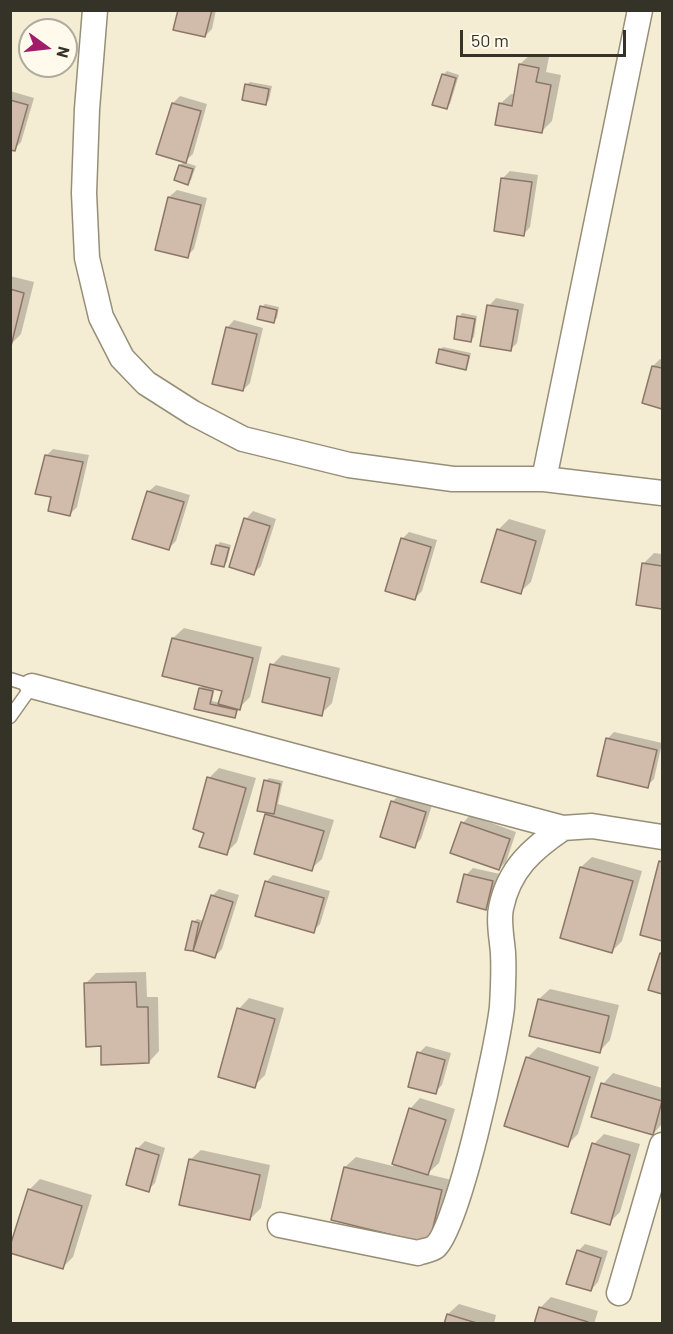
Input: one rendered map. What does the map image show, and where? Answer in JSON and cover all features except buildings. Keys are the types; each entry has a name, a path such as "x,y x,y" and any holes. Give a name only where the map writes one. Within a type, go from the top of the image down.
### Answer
{"street":[{"path":"95,10 87,109 84,193 87,258 101,317 122,358 146,383 193,413 243,439 349,465 453,479 544,479 663,493"},
{"path":"544,479 640,10"},
{"path":"21,682 563,828 592,826 663,837"},
{"path":"280,1225 417,1252 434,1248 446,1232 470,1155 502,1008 503,957 500,909 508,884 522,861 540,843 563,828"},
{"path":"619,1293 663,1145"}],"lane":[{"path":"10,717 21,682"}]}
